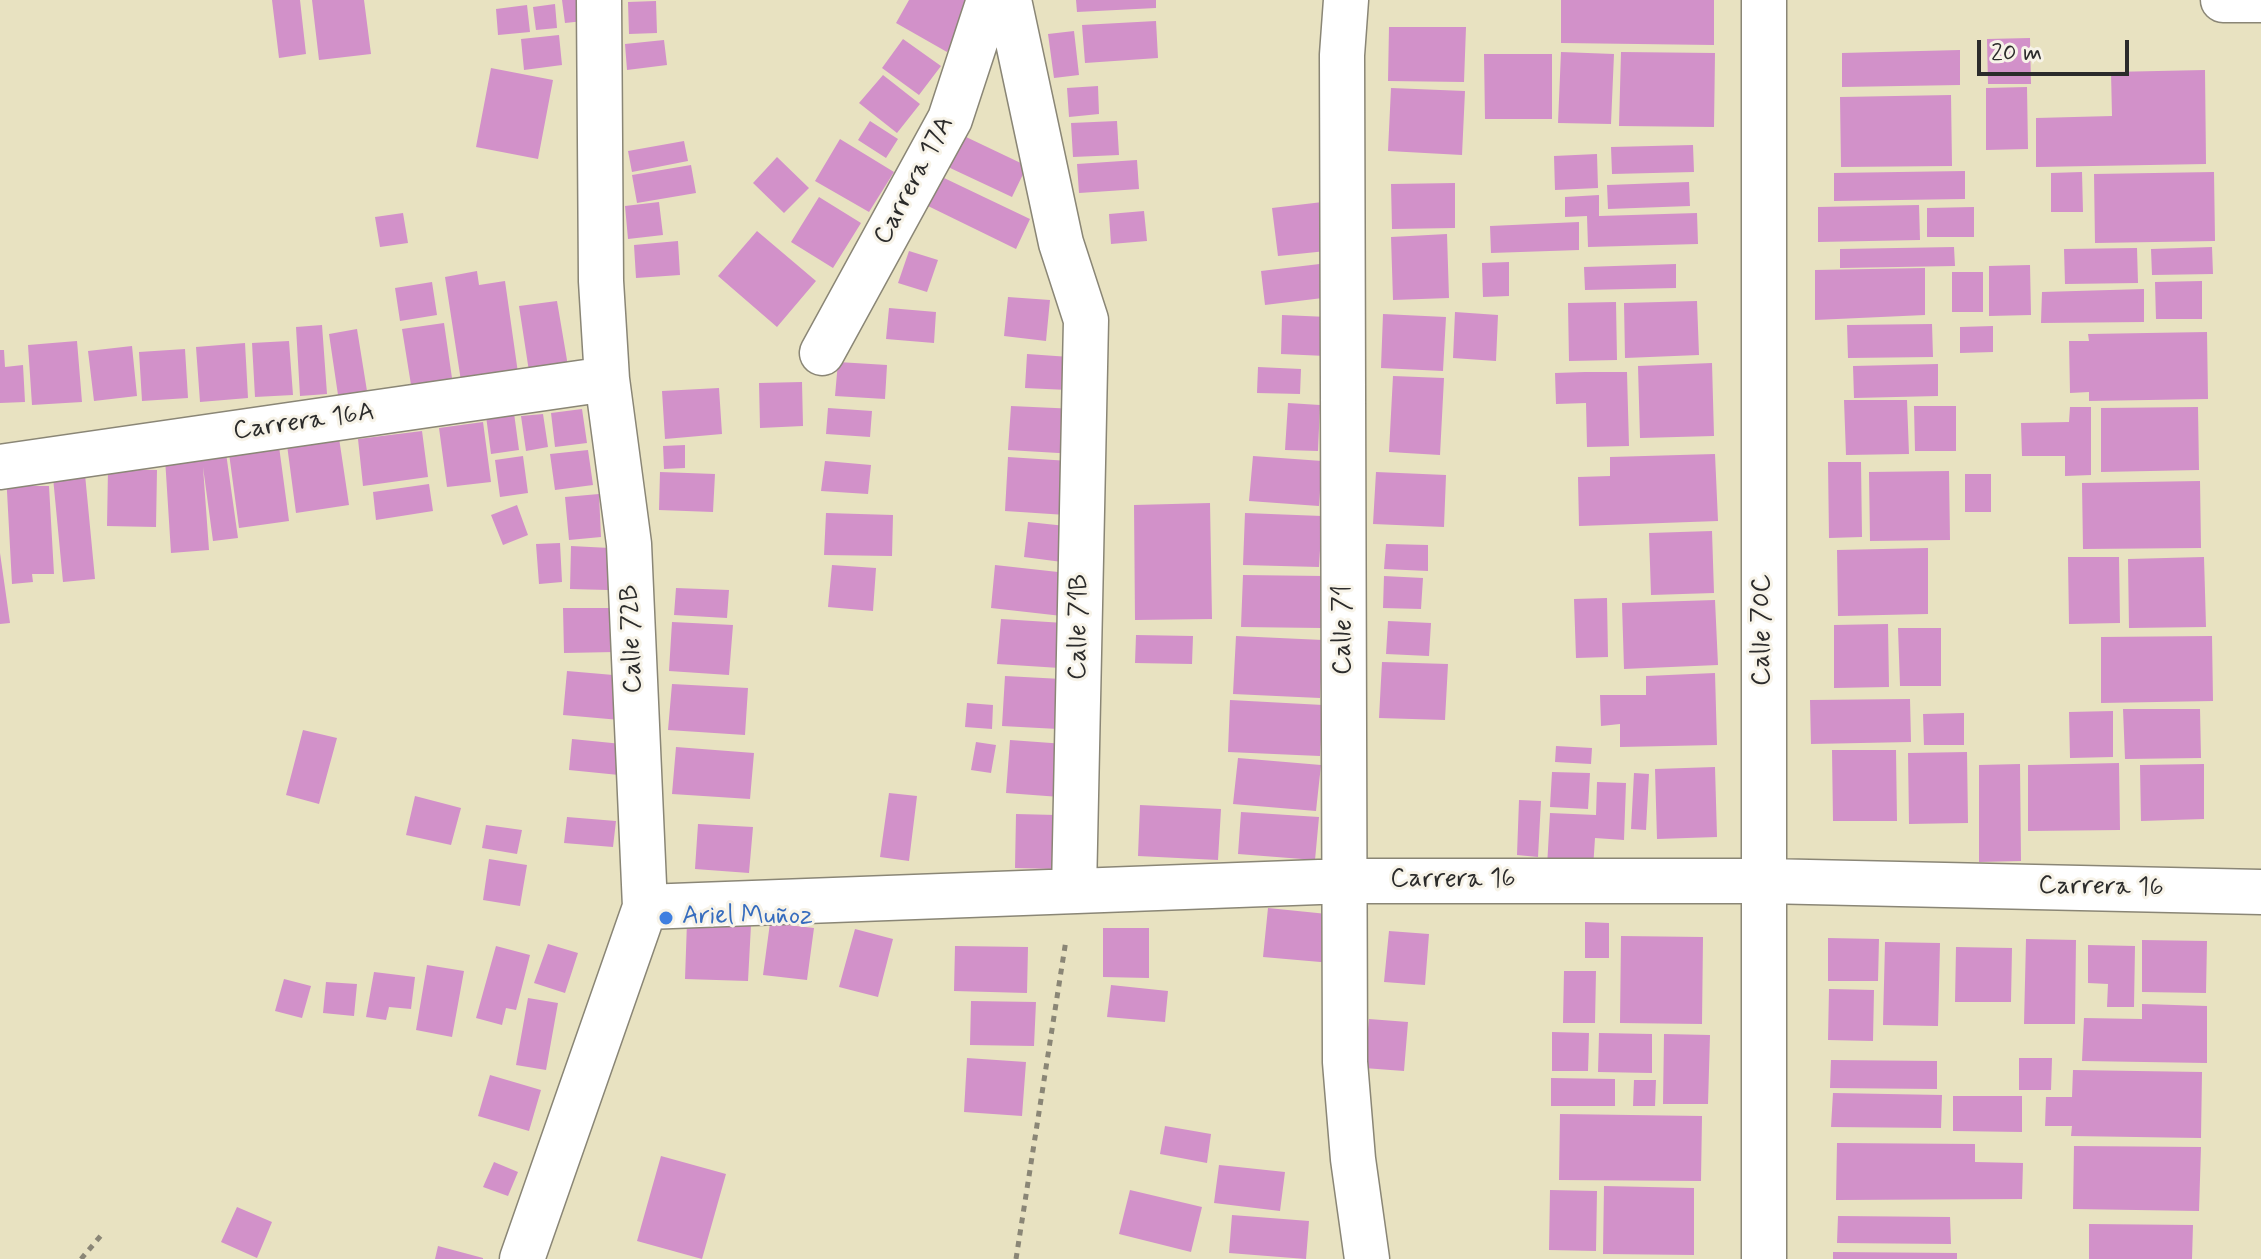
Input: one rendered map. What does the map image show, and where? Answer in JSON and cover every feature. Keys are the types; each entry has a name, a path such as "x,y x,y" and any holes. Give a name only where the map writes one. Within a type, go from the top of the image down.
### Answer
{"street":[{"name":"Calle 72B","path":"522,1259 645,907 629,544 607,379 601,281 599,0"},
{"name":"Carrera 17A","path":"822,353 950,119 989,0"},
{"name":"Calle 71B","path":"1009,0 1061,243 1086,320 1074,891"},
{"name":"Calle 71","path":"1346,0 1342,87 1345,1062 1353,1159 1367,1259"},
{"name":"Calle 70C","path":"1764,0 1764,1259"},
{"path":"2223,0 2261,0"},
{"name":"Carrera 16A","path":"0,467 607,379"},
{"name":"Carrera 16","path":"645,907 1346,881 1764,881 2261,892"}],"path":[{"path":"1016,1259 1074,891"},
{"path":"81,1259 104,1232"}],"building":[{"path":"272,0 300,0 306,54 279,58"},
{"path":"312,0 364,0 371,54 319,60"},
{"path":"562,0 582,0 584,21 565,23"},
{"path":"909,0 978,0 947,52 896,23"},
{"path":"1076,0 1156,0 1156,8 1077,12"},
{"path":"1561,0 1714,0 1714,45 1561,43"},
{"path":"656,1 657,33 629,34 628,2"},
{"path":"555,4 557,28 536,30 533,7"},
{"path":"527,5 530,32 498,35 496,9"},
{"path":"1156,21 1158,58 1085,63 1082,25"},
{"path":"1389,27 1466,27 1464,82 1388,81"},
{"path":"1074,31 1079,75 1054,78 1048,34"},
{"path":"559,35 562,65 524,70 521,39"},
{"path":"2030,38 2031,84 1988,84 1987,39"},
{"path":"903,39 941,66 919,95 882,68"},
{"path":"664,40 667,65 627,70 625,44"},
{"path":"1960,50 1960,85 1842,87 1842,53"},
{"path":"1561,52 1614,54 1611,124 1558,123"},
{"path":"1621,52 1715,53 1714,127 1619,126"},
{"path":"1484,54 1552,54 1552,119 1485,119"},
{"path":"491,68 553,80 538,159 476,147"},
{"path":"2205,70 2206,164 2036,167 2036,118 2112,116 2111,72"},
{"path":"883,75 920,104 897,133 859,103"},
{"path":"1098,86 1099,114 1069,117 1067,88"},
{"path":"2027,87 2028,149 1986,150 1986,88"},
{"path":"1391,88 1465,91 1462,155 1388,151"},
{"path":"1951,95 1952,166 1841,167 1840,97"},
{"path":"870,121 898,139 886,158 858,140"},
{"path":"1117,121 1119,155 1073,157 1071,123"},
{"path":"964,136 1027,166 1012,197 948,167"},
{"path":"840,139 894,172 869,212 815,181"},
{"path":"684,141 688,161 632,172 628,151"},
{"path":"1693,145 1694,172 1612,174 1611,147"},
{"path":"1597,154 1598,188 1555,190 1554,156"},
{"path":"777,157 809,188 784,213 753,183"},
{"path":"1137,160 1139,189 1079,193 1077,164"},
{"path":"691,165 696,193 637,203 632,175"},
{"path":"1965,171 1965,199 1834,201 1834,173"},
{"path":"2082,172 2083,212 2051,212 2051,173"},
{"path":"2214,172 2215,241 2095,243 2094,174"},
{"path":"942,177 1030,219 1016,249 928,206"},
{"path":"1689,182 1690,206 1608,209 1607,185"},
{"path":"1455,183 1455,228 1392,229 1391,184"},
{"path":"1599,195 1599,216 1697,213 1698,244 1588,247 1587,216 1565,217 1565,197"},
{"path":"819,197 861,223 833,268 791,242"},
{"path":"1331,201 1336,250 1278,256 1272,208"},
{"path":"659,202 663,235 628,239 625,206"},
{"path":"1919,205 1920,240 1818,242 1818,207"},
{"path":"1974,207 1974,237 1927,237 1927,208"},
{"path":"1144,211 1147,241 1111,244 1109,214"},
{"path":"403,213 408,243 380,247 375,217"},
{"path":"1579,222 1579,250 1491,253 1490,226"},
{"path":"757,231 816,281 777,327 718,276"},
{"path":"1447,234 1449,298 1393,300 1391,237"},
{"path":"678,241 680,275 636,278 634,245"},
{"path":"1954,247 1955,266 1840,268 1840,249"},
{"path":"2212,247 2213,274 2152,275 2151,249"},
{"path":"2137,248 2138,283 2065,284 2064,249"},
{"path":"909,251 938,260 927,292 898,283"},
{"path":"1509,262 1509,296 1483,297 1482,263"},
{"path":"1328,263 1331,297 1265,305 1261,271"},
{"path":"1676,264 1676,288 1585,290 1584,267"},
{"path":"2030,265 2031,315 1989,316 1989,266"},
{"path":"1925,268 1925,315 1815,320 1815,270"},
{"path":"477,271 479,285 505,281 518,373 461,381 445,277"},
{"path":"1952,272 1983,272 1983,312 1952,312"},
{"path":"2202,281 2202,319 2156,319 2155,282"},
{"path":"432,282 437,315 400,321 395,288"},
{"path":"2144,289 2144,322 2041,323 2042,292"},
{"path":"1008,297 1050,300 1046,341 1004,336"},
{"path":"557,301 569,372 530,378 519,306"},
{"path":"1697,301 1699,355 1625,358 1624,303"},
{"path":"1616,302 1617,360 1569,361 1568,303"},
{"path":"889,308 936,312 934,343 886,339"},
{"path":"1455,312 1498,315 1496,361 1453,358"},
{"path":"1383,314 1446,317 1443,371 1381,368"},
{"path":"1282,315 1328,317 1326,356 1281,354"},
{"path":"444,323 453,385 412,391 402,329"},
{"path":"1932,324 1933,357 1848,358 1847,325"},
{"path":"322,325 327,394 300,396 296,327"},
{"path":"1993,326 1993,352 1960,353 1960,327"},
{"path":"357,329 367,391 338,395 329,334"},
{"path":"2207,332 2208,399 2089,401 2089,392 2070,393 2069,341 2089,341 2088,334"},
{"path":"77,341 82,402 32,405 28,345"},
{"path":"289,341 293,395 255,397 252,343"},
{"path":"245,343 248,398 200,402 196,347"},
{"path":"132,346 137,396 94,401 88,351"},
{"path":"185,349 188,398 142,401 139,352"},
{"path":"0,350 4,350 5,367 23,365 25,402 0,403"},
{"path":"1027,354 1070,357 1068,390 1025,388"},
{"path":"838,362 887,365 885,399 835,396"},
{"path":"1712,363 1714,436 1640,438 1638,366"},
{"path":"1938,364 1938,396 1854,398 1853,366"},
{"path":"1258,367 1301,369 1300,394 1257,393"},
{"path":"1627,372 1629,446 1587,447 1586,403 1556,404 1555,373"},
{"path":"1393,376 1444,378 1440,455 1389,452"},
{"path":"802,382 803,426 760,428 759,383"},
{"path":"719,388 722,434 665,439 662,391"},
{"path":"1844,400 1907,400 1909,454 1846,455"},
{"path":"1288,403 1320,405 1318,451 1285,450"},
{"path":"1011,406 1077,409 1075,454 1008,450"},
{"path":"1914,406 1956,406 1956,451 1915,451"},
{"path":"2070,407 2091,407 2091,475 2065,476 2065,456 2022,456 2021,423 2069,422"},
{"path":"2198,407 2199,470 2101,472 2101,408"},
{"path":"828,408 872,411 870,437 826,434"},
{"path":"582,409 587,443 555,447 551,413"},
{"path":"514,413 519,450 491,454 486,416"},
{"path":"543,414 548,447 526,451 521,416"},
{"path":"483,422 491,482 447,487 439,428"},
{"path":"422,431 428,477 363,486 358,439"},
{"path":"339,438 349,505 296,513 287,445"},
{"path":"278,439 289,521 239,528 228,446"},
{"path":"685,445 685,468 664,469 663,446"},
{"path":"588,450 593,485 555,490 550,454"},
{"path":"226,453 238,538 213,541 203,467 209,550 171,553 165,458"},
{"path":"1715,454 1718,521 1579,526 1578,477 1610,476 1610,457"},
{"path":"523,456 528,493 500,497 495,460"},
{"path":"1253,456 1322,461 1319,506 1249,501"},
{"path":"1008,457 1069,461 1066,515 1005,511"},
{"path":"825,461 871,465 868,494 821,491"},
{"path":"1828,462 1861,462 1862,537 1829,538"},
{"path":"84,464 95,579 63,582 52,467"},
{"path":"108,469 157,470 156,527 107,526"},
{"path":"1949,471 1950,540 1870,541 1869,472"},
{"path":"27,472 28,486 49,486 54,574 32,574 33,582 12,584 6,473"},
{"path":"660,472 715,474 713,512 659,510"},
{"path":"1376,472 1446,475 1444,527 1373,524"},
{"path":"1965,474 1991,474 1991,512 1965,512"},
{"path":"2200,481 2201,548 2083,549 2082,483"},
{"path":"429,484 433,511 376,520 373,492"},
{"path":"599,494 601,537 569,540 565,497"},
{"path":"1210,503 1212,619 1135,620 1134,505"},
{"path":"517,505 528,535 503,545 491,515"},
{"path":"826,513 893,515 892,556 824,555"},
{"path":"1245,513 1322,516 1319,567 1243,565"},
{"path":"1028,522 1066,526 1062,562 1024,557"},
{"path":"1712,531 1714,593 1651,595 1649,533"},
{"path":"560,543 562,582 539,584 536,544"},
{"path":"1386,544 1428,545 1428,571 1384,569"},
{"path":"571,546 610,548 608,590 570,589"},
{"path":"1928,548 1928,614 1838,616 1837,550"},
{"path":"0,553 10,623 0,624"},
{"path":"2068,557 2119,557 2120,623 2069,624"},
{"path":"2204,557 2206,627 2129,628 2128,559"},
{"path":"832,565 876,568 873,611 828,607"},
{"path":"995,565 1067,573 1062,616 991,608"},
{"path":"1243,575 1323,576 1322,628 1241,627"},
{"path":"1384,576 1423,578 1421,609 1383,608"},
{"path":"676,588 729,590 727,618 674,615"},
{"path":"1607,598 1608,657 1576,658 1574,599"},
{"path":"1715,600 1718,665 1624,669 1622,603"},
{"path":"563,608 614,608 615,652 564,653"},
{"path":"1001,619 1064,623 1060,668 997,664"},
{"path":"1388,621 1431,623 1429,656 1386,654"},
{"path":"672,622 733,625 729,675 669,671"},
{"path":"1888,624 1889,687 1834,688 1834,625"},
{"path":"1898,628 1941,628 1941,686 1900,686"},
{"path":"1136,635 1193,636 1192,664 1135,663"},
{"path":"1236,636 1323,640 1320,698 1233,694"},
{"path":"2212,636 2213,701 2101,703 2101,637"},
{"path":"1382,662 1448,664 1445,720 1379,718"},
{"path":"567,671 625,676 620,720 563,715"},
{"path":"1715,673 1717,745 1620,747 1620,724 1601,726 1600,695 1646,695 1646,676"},
{"path":"1005,676 1062,679 1058,729 1002,726"},
{"path":"672,684 748,688 745,735 668,730"},
{"path":"1910,699 1911,742 1811,744 1810,700"},
{"path":"1230,700 1323,705 1320,756 1228,752"},
{"path":"967,703 993,705 992,729 965,727"},
{"path":"2123,709 2200,709 2201,758 2125,759"},
{"path":"2113,711 2113,757 2070,758 2069,712"},
{"path":"1964,713 1964,745 1924,745 1923,714"},
{"path":"303,730 337,738 319,804 286,795"},
{"path":"572,739 622,744 619,775 569,770"},
{"path":"1010,740 1065,744 1060,797 1006,793"},
{"path":"976,742 996,745 991,773 971,770"},
{"path":"1556,746 1592,748 1591,764 1555,762"},
{"path":"676,747 754,753 750,799 672,794"},
{"path":"1832,750 1896,750 1897,821 1833,821"},
{"path":"1967,752 1968,823 1909,824 1908,753"},
{"path":"1238,758 1321,765 1316,811 1233,804"},
{"path":"2119,763 2120,830 2028,831 2028,765"},
{"path":"2020,764 2021,861 1979,862 1979,765"},
{"path":"2204,764 2204,819 2141,821 2140,765"},
{"path":"1715,767 1717,837 1657,839 1655,769"},
{"path":"1552,772 1590,773 1588,809 1550,807"},
{"path":"1634,773 1649,774 1646,830 1631,829"},
{"path":"1597,782 1626,783 1624,840 1595,838 1593,869 1547,867 1550,813 1596,815"},
{"path":"889,793 917,796 909,861 880,857"},
{"path":"415,796 461,808 451,845 406,835"},
{"path":"1519,800 1541,801 1538,857 1517,855"},
{"path":"1140,805 1221,809 1218,860 1138,856"},
{"path":"1241,812 1319,817 1315,860 1238,854"},
{"path":"1016,814 1056,815 1054,869 1015,868"},
{"path":"567,817 616,821 613,847 564,843"},
{"path":"698,824 753,827 749,873 695,869"},
{"path":"486,825 522,830 517,854 482,848"},
{"path":"489,859 527,865 520,906 483,900"},
{"path":"1268,908 1337,915 1332,963 1263,957"},
{"path":"687,922 751,925 748,981 685,979"},
{"path":"1585,922 1609,923 1609,958 1585,958"},
{"path":"770,923 814,928 807,980 763,975"},
{"path":"1103,928 1149,928 1149,978 1103,977"},
{"path":"855,929 893,939 878,997 839,987"},
{"path":"1389,931 1429,934 1425,985 1384,982"},
{"path":"1621,936 1703,937 1702,1024 1620,1023"},
{"path":"1828,938 1879,939 1878,981 1828,981"},
{"path":"2026,939 2076,940 2075,1024 2024,1024"},
{"path":"2142,940 2207,941 2206,993 2142,992"},
{"path":"1885,942 1940,943 1938,1026 1883,1025"},
{"path":"548,944 578,953 565,993 534,983"},
{"path":"2088,945 2135,946 2134,1007 2107,1007 2108,984 2088,983"},
{"path":"496,946 530,955 516,1010 506,1008 502,1025 476,1018"},
{"path":"955,946 1028,947 1027,993 954,991"},
{"path":"1956,947 2012,948 2011,1002 1955,1002"},
{"path":"427,965 464,971 452,1037 416,1030"},
{"path":"1564,971 1596,971 1595,1023 1563,1023"},
{"path":"374,972 415,977 411,1009 389,1007 386,1020 366,1017"},
{"path":"284,979 311,986 302,1018 275,1011"},
{"path":"326,982 357,984 354,1016 323,1013"},
{"path":"1111,985 1168,991 1165,1022 1107,1017"},
{"path":"1829,989 1874,990 1873,1041 1828,1040"},
{"path":"528,998 558,1003 546,1070 516,1065"},
{"path":"971,1001 1036,1002 1034,1046 970,1045"},
{"path":"2142,1004 2207,1006 2207,1063 2082,1061 2084,1018 2142,1019"},
{"path":"1369,1019 1408,1022 1404,1071 1364,1068"},
{"path":"1552,1032 1589,1033 1588,1071 1552,1071"},
{"path":"1599,1033 1652,1034 1652,1073 1598,1072"},
{"path":"1664,1034 1710,1035 1708,1104 1663,1104"},
{"path":"967,1058 1026,1062 1022,1116 964,1112"},
{"path":"2019,1058 2052,1058 2051,1090 2019,1090"},
{"path":"1831,1060 1937,1061 1937,1089 1830,1088"},
{"path":"2073,1070 2202,1072 2201,1138 2071,1136 2072,1126 2045,1126 2046,1097 2072,1097"},
{"path":"490,1075 541,1090 529,1131 478,1116"},
{"path":"1551,1078 1615,1079 1615,1106 1551,1106"},
{"path":"1634,1080 1656,1080 1655,1106 1633,1106"},
{"path":"1833,1093 1942,1095 1941,1128 1831,1127"},
{"path":"1953,1096 2022,1096 2022,1132 1953,1131"},
{"path":"1560,1114 1702,1116 1701,1181 1559,1180"},
{"path":"1165,1126 1211,1134 1207,1163 1160,1154"},
{"path":"1837,1143 1975,1144 1975,1162 2023,1163 2022,1199 1836,1200"},
{"path":"2074,1146 2201,1147 2199,1211 2073,1209"},
{"path":"661,1156 726,1174 702,1259 637,1241"},
{"path":"494,1162 518,1172 508,1196 483,1187"},
{"path":"1219,1165 1285,1172 1280,1211 1214,1203"},
{"path":"1604,1186 1694,1188 1694,1255 1603,1254"},
{"path":"1130,1190 1202,1207 1191,1252 1119,1234"},
{"path":"1550,1190 1597,1191 1596,1251 1549,1250"},
{"path":"237,1207 272,1222 257,1258 221,1242"},
{"path":"1232,1215 1309,1221 1306,1259 1229,1253"},
{"path":"1838,1216 1950,1217 1951,1244 1837,1243"},
{"path":"2089,1224 2193,1225 2192,1259 2089,1259"},
{"path":"438,1246 483,1258 483,1259 435,1259"},
{"path":"1833,1252 1957,1253 1957,1259 1833,1259"}],"place":[{"name":"Ariel Muñoz","path":"666,918"}]}
